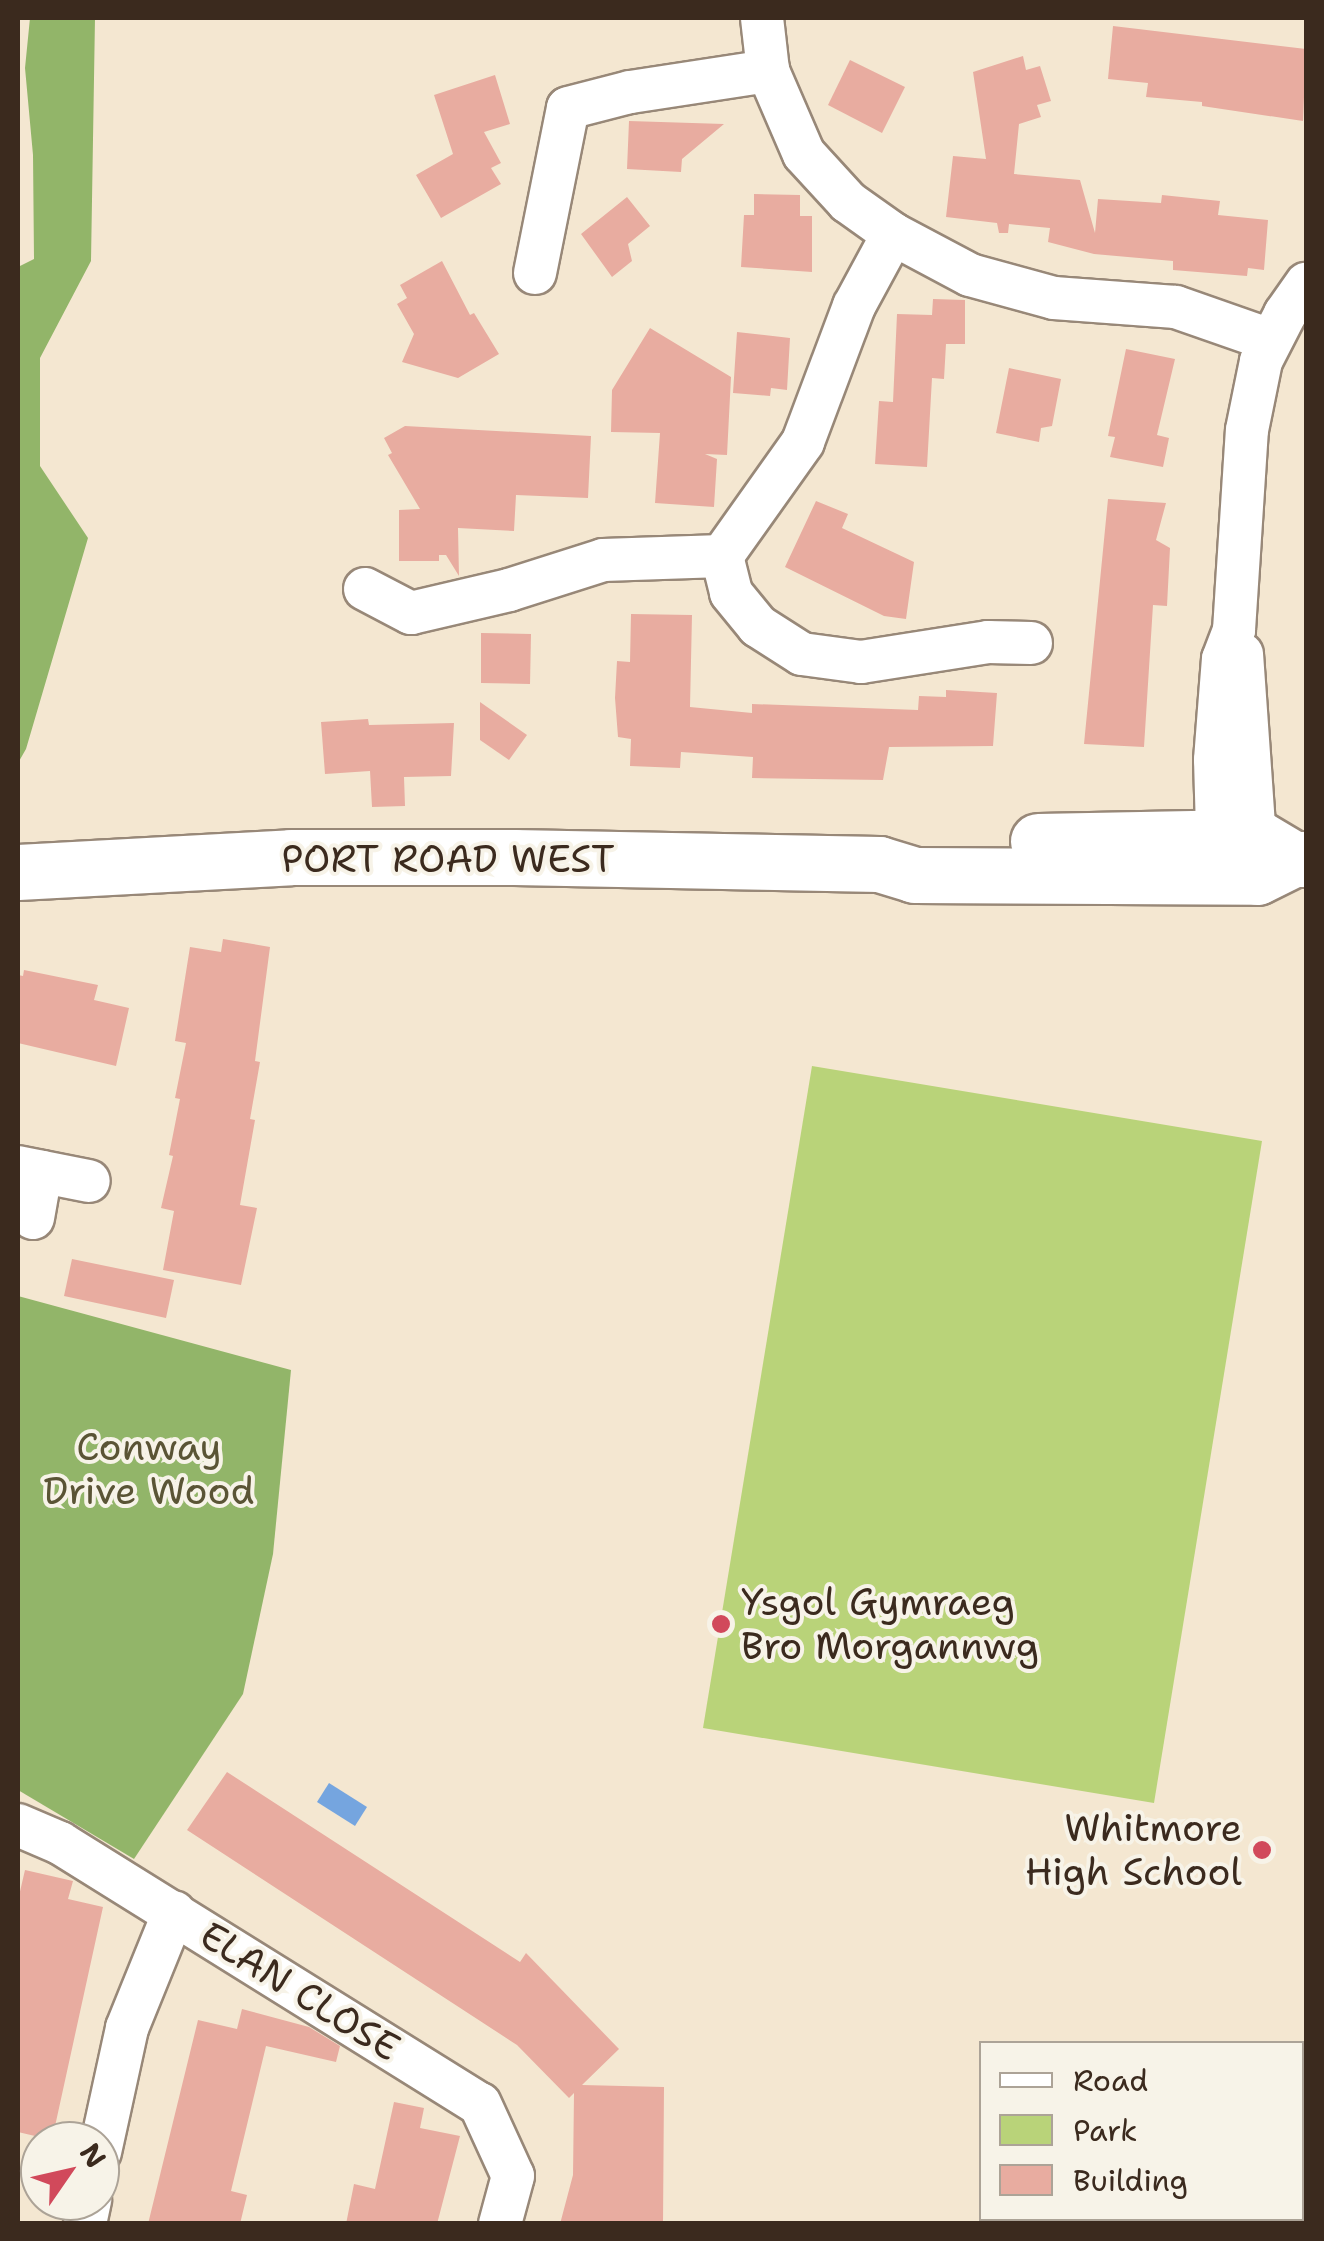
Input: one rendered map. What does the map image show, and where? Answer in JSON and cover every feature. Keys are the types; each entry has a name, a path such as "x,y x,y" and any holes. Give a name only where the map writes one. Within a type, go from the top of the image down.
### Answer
{"main road":[{"name":"PORT ROAD WEST","path":"18,872 291,858 878,864 912,847 1258,858"}],"street":[{"path":"762,18 768,71 804,154 848,202 893,234 970,276 1054,298 1176,308 1270,340"},
{"path":"535,273 568,108 630,92 768,71"},
{"path":"893,234 854,306 803,442 722,556 731,593 758,626 802,654 861,662 988,642 1031,642"},
{"path":"1258,858 1215,760 1222,659 1234,630 1247,430 1270,340 1306,284"},
{"path":"365,589 412,613 508,590 603,560 722,556"},
{"path":"33,1218 29,1170 90,1181"},
{"path":"18,1825 60,1843 174,1912"},
{"name":"ELAN CLOSE","path":"107,2121 127,2028 174,1912 480,2104 513,2176 500,2224"}],"green space":[{"path":"30,18 95,18 91,261 40,358 40,466 88,538 26,749 18,763 18,267 34,259 33,155 25,68"},
{"path":"812,1066 1262,1141 1154,1803 703,1728"},
{"name":"Conway Drive Wood","path":"18,1296 291,1370 273,1554 243,1694 134,1859 18,1790"}],"water":[{"path":"329,1783 367,1807 355,1826 317,1802"}],"building":[{"path":"1113,26 1306,49 1303,121 1202,106 1202,102 1146,97 1148,83 1108,79"},
{"path":"1023,56 1026,70 1040,66 1051,101 1037,105 1041,117 1019,124 1014,174 1080,180 1095,233 1098,199 1161,203 1162,195 1220,201 1218,215 1268,220 1264,270 1248,268 1247,276 1173,270 1173,261 1094,254 1048,242 1050,228 1009,224 1008,233 999,233 997,223 946,217 953,156 986,159 973,72"},
{"path":"850,60 905,87 882,133 828,105"},
{"path":"495,75 510,124 484,132 501,163 491,168 501,184 441,218 416,175 453,154 434,95"},
{"path":"629,121 724,124 682,159 681,172 627,169"},
{"path":"754,194 800,195 800,216 812,216 812,272 741,267 744,215 754,215"},
{"path":"627,197 650,226 628,244 632,261 612,277 581,234"},
{"path":"442,261 470,315 474,313 499,354 458,378 402,362 414,334 397,304 407,298 400,285"},
{"path":"933,299 965,300 965,344 946,344 944,379 932,378 927,467 875,464 879,401 893,402 897,314 932,315"},
{"path":"650,328 731,377 727,455 705,454 717,459 714,507 655,503 660,433 611,432 612,390"},
{"path":"737,332 790,338 787,390 771,388 770,396 733,393"},
{"path":"1126,349 1175,359 1157,435 1169,438 1163,467 1110,457 1115,437 1108,436"},
{"path":"1009,368 1061,379 1052,426 1041,428 1039,442 996,433"},
{"path":"405,426 591,436 588,498 516,495 514,531 458,528 459,576 446,555 439,555 439,561 399,561 399,510 420,509 388,455 392,453 384,438"},
{"path":"1108,499 1166,503 1156,540 1170,548 1167,606 1153,605 1144,747 1084,744"},
{"path":"816,501 848,514 842,528 914,562 906,619 884,616 785,567"},
{"path":"631,614 692,615 690,707 752,713 752,704 918,710 919,696 946,697 946,690 997,693 993,746 889,747 883,780 752,778 753,757 681,752 680,768 630,766 631,739 618,737 615,698 617,661 630,662"},
{"path":"481,633 531,634 530,684 481,683"},
{"path":"480,702 527,735 509,760 480,740"},
{"path":"368,719 369,725 454,723 451,776 404,777 405,806 372,807 370,771 325,774 321,722"},
{"path":"223,939 270,947 255,1061 260,1062 250,1119 255,1120 240,1205 257,1208 241,1285 163,1270 174,1211 161,1208 180,1099 175,1098 186,1043 175,1041 190,947 221,952"},
{"path":"24,970 98,985 94,1000 129,1008 116,1066 18,1043 18,975 23,976"},
{"path":"72,1259 174,1280 166,1318 64,1296"},
{"path":"227,1772 520,1962 526,1953 619,2049 582,2085 664,2087 663,2224 560,2224 573,2175 574,2093 569,2098 517,2045 187,1830"},
{"path":"25,1870 73,1881 68,1899 103,1907 56,2121 20,2121 20,2132 18,2132 18,1900"},
{"path":"242,2009 309,2027 340,2046 336,2062 266,2046 231,2191 247,2195 240,2224 148,2224 198,2020 237,2029"},
{"path":"394,2102 424,2108 420,2128 460,2136 437,2224 346,2224 354,2184 375,2189"}],"place":[{"name":"Ysgol Gymraeg Bro Morgannwg","path":"721,1624"},
{"name":"Whitmore High School","path":"1262,1850"}]}
